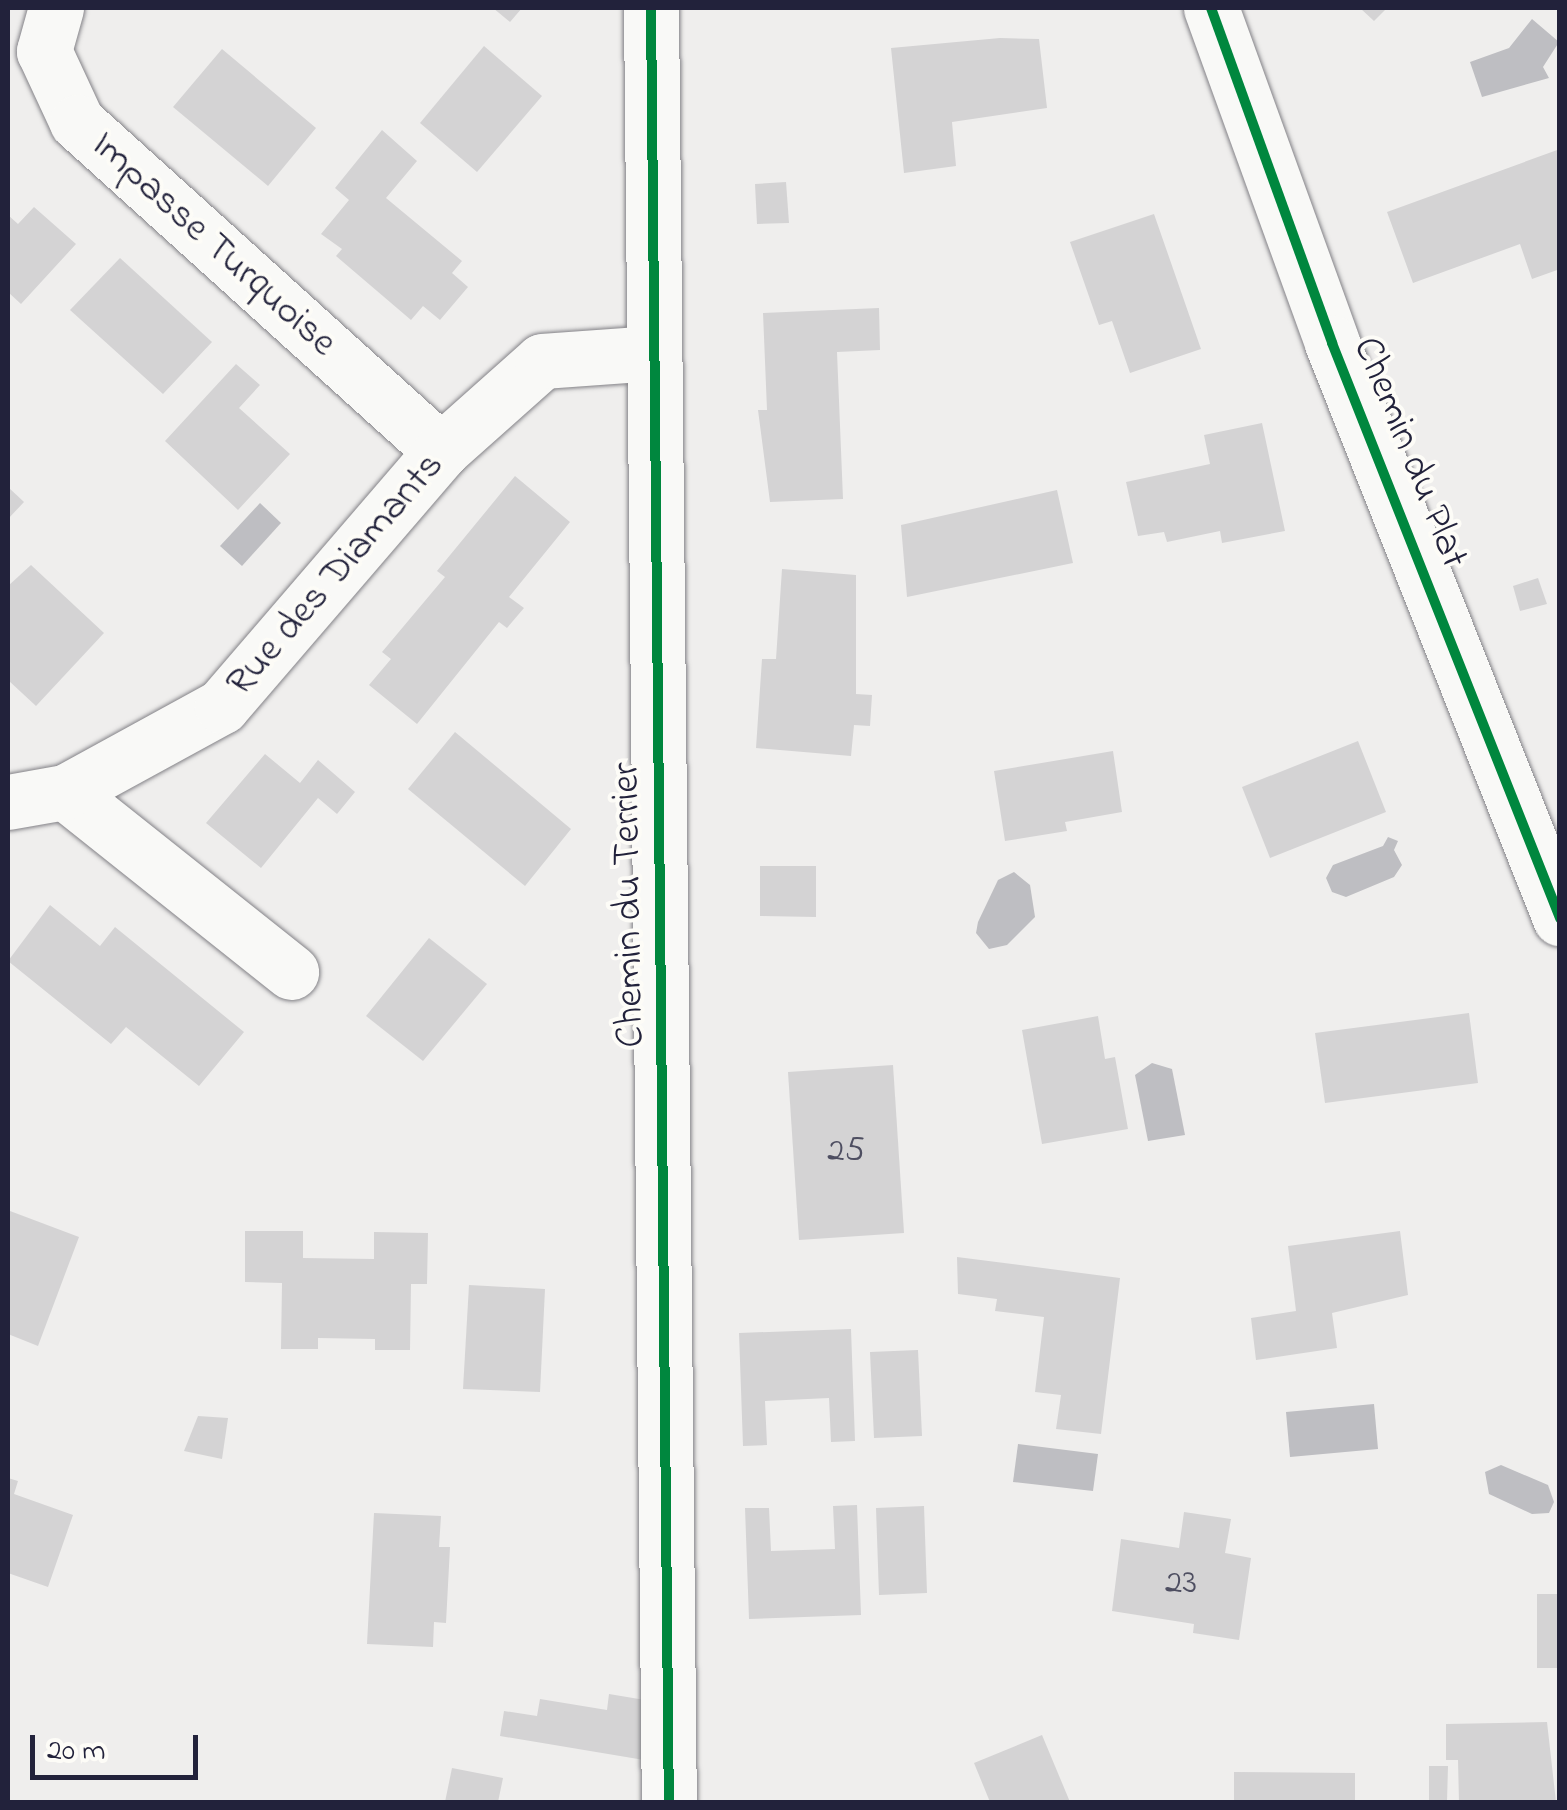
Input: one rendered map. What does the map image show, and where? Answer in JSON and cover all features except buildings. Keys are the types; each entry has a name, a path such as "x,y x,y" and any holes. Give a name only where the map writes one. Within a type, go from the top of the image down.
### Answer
{"street":[{"name":"Impasse Turquoise","path":"56,8 44,50 77,122 441,452"},
{"name":"Chemin du Terrier","path":"651,8 669,1802"},
{"name":"Chemin du Plat","path":"1210,8 1332,343 1558,908"},
{"name":"Rue des Diamants","path":"8,802 65,792 222,706 441,452 542,360 654,353"},
{"path":"65,792 291,972"}],"shaded area":[{"path":"1532,19 1559,42 1543,67 1549,78 1482,97 1470,62 1509,48"},
{"path":"260,503 281,523 242,566 220,546"},
{"path":"1388,837 1398,841 1394,850 1402,865 1394,877 1346,897 1332,892 1326,878 1333,865 1383,846"},
{"path":"1014,872 1030,885 1035,917 1007,945 989,949 976,933 978,922 998,880"},
{"path":"1152,1063 1172,1069 1185,1135 1148,1141 1135,1075"},
{"path":"1374,1404 1378,1449 1290,1457 1286,1412"},
{"path":"1018,1444 1098,1454 1093,1491 1013,1482"},
{"path":"1501,1465 1548,1485 1554,1502 1549,1513 1532,1514 1489,1494 1485,1472"}],"cycle path":[{"path":"651,8 669,1802"},
{"path":"1211,8 1332,343 1560,918"}]}
